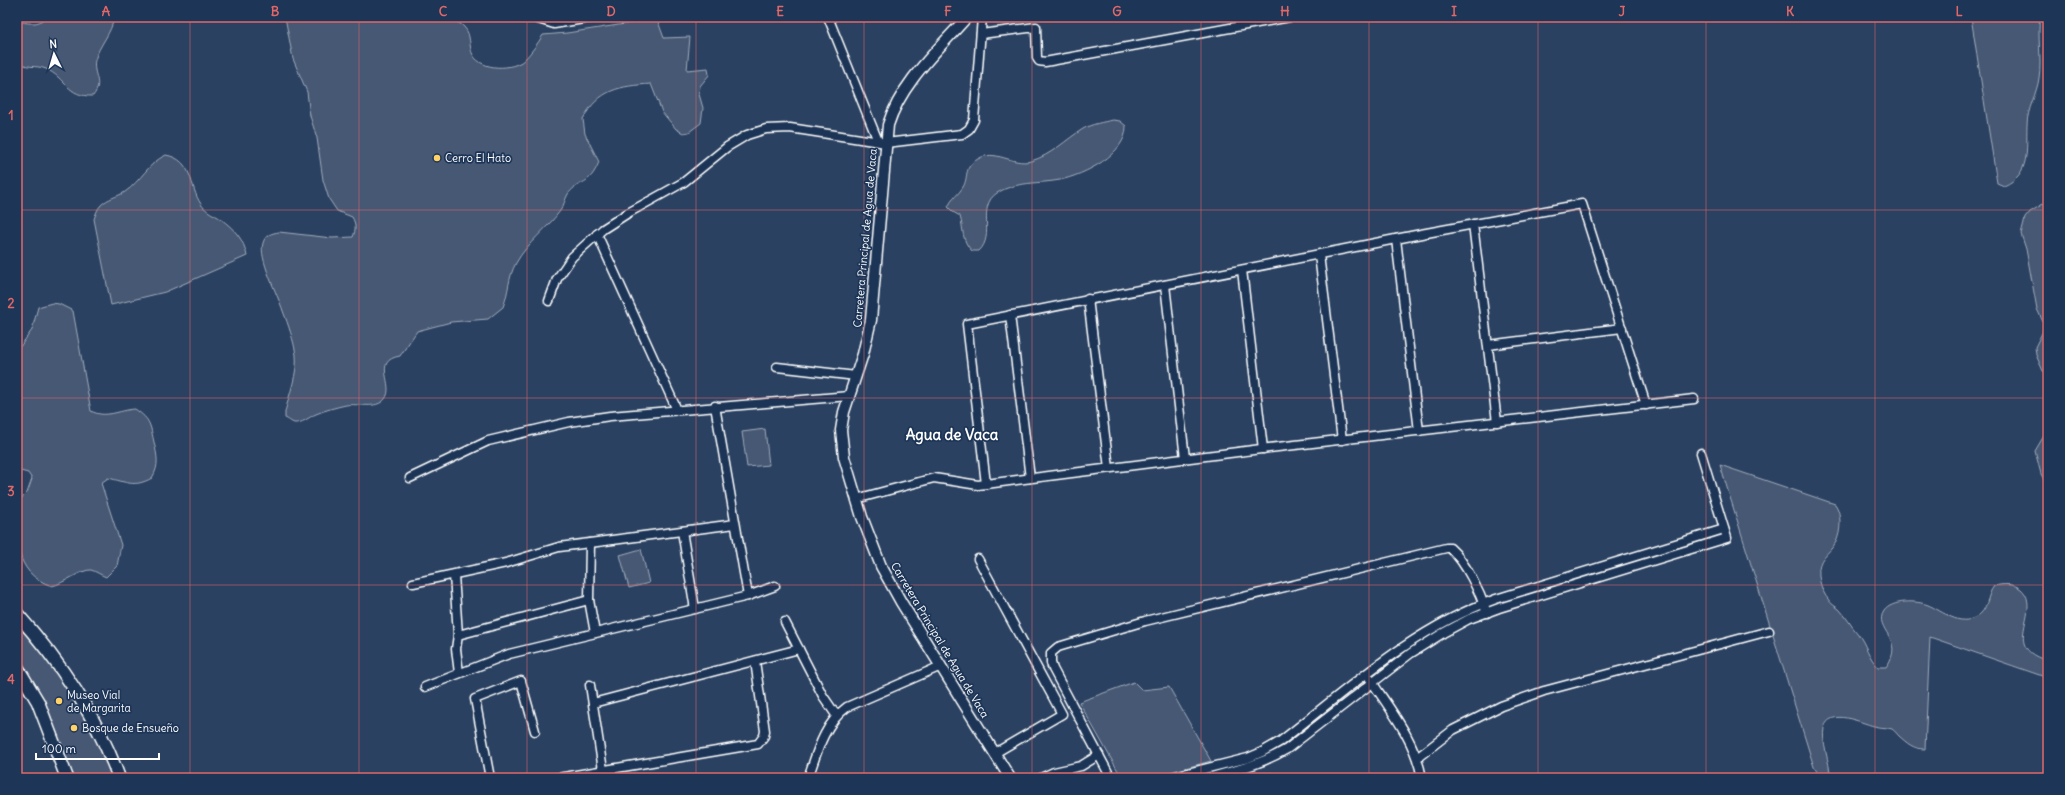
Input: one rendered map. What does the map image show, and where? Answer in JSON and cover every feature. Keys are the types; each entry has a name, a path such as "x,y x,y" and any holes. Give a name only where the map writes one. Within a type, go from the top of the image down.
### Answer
{"main road":[{"path":"17,614 55,660 72,685 100,736 119,778"},
{"path":"17,667 38,702 67,778"}],"street":[{"path":"532,17 554,24 595,17"},
{"path":"828,17 882,142"},
{"name":"Carretera Principal de Agua de Vaca","path":"967,17 902,94 893,110 882,142 871,320 856,376 844,412 842,441 848,473 856,500 881,566 1010,778"},
{"path":"549,301 557,279 572,257 597,234 628,213 684,182 727,146 747,135 766,129 790,128 882,142 962,134 969,129 974,120 982,17"},
{"path":"981,34 1036,27 1037,58 1039,61 1045,62 1290,17"},
{"path":"986,484 967,324 1088,299 1582,204 1646,405"},
{"path":"1473,224 1497,422"},
{"path":"597,234 677,410"},
{"path":"1396,239 1419,431"},
{"path":"1319,255 1342,440"},
{"path":"1242,270 1263,449"},
{"path":"1165,285 1185,458"},
{"path":"1088,299 1109,468"},
{"path":"1010,315 1030,478"},
{"path":"1488,345 1622,328"},
{"path":"777,367 856,376"},
{"path":"410,478 488,441 518,433 610,416 849,396"},
{"path":"856,500 934,478 978,485 1185,458 1694,399"},
{"path":"716,406 748,596"},
{"path":"1207,778 1267,761 1287,749 1411,653 1469,619 1727,538 1701,453"},
{"path":"413,583 506,563 559,547 735,524"},
{"path":"1168,778 1262,752 1281,741 1405,645 1438,624 1484,603 1724,529"},
{"path":"682,531 695,609"},
{"path":"590,543 589,600 595,633"},
{"path":"1111,778 1051,663 1051,653 1058,647 1146,621 1446,548 1450,548 1456,554 1472,580 1484,603 1487,613"},
{"path":"978,559 1062,714 995,753"},
{"path":"454,574 458,636 456,648 459,673"},
{"path":"425,687 509,654 748,596 775,586"},
{"path":"458,636 589,600"},
{"path":"785,622 836,715"},
{"path":"1418,758 1453,730 1501,706 1544,691 1769,631"},
{"path":"593,703 799,650"},
{"path":"558,778 758,744 764,736 765,724 755,661"},
{"path":"808,778 822,740 836,715 847,707 941,666"},
{"path":"1367,675 1411,741 1418,758 1422,778"},
{"path":"490,778 475,699 521,681 535,731"},
{"path":"590,685 603,770"},
{"path":"1041,778 1054,772 1081,766 1099,755"}],"shaded area":[{"path":"46,17 114,17 111,28 99,49 95,60 98,87 93,96 84,95 72,90 58,77 46,69 27,66 17,60 17,21 36,23 40,22"},
{"path":"285,17 441,17 456,22 464,27 468,33 473,55 477,60 483,64 498,67 513,66 524,60 543,35 567,33 657,19 664,38 690,37 687,70 708,68 709,75 700,86 699,94 703,108 701,123 689,132 683,133 676,129 662,112 651,84 620,88 603,95 589,109 583,119 585,134 599,162 588,179 572,189 560,211 531,243 516,263 511,274 503,307 488,319 451,322 417,331 400,356 391,359 387,363 385,368 388,393 385,399 381,402 372,405 342,406 294,423 285,418 285,412 296,369 296,355 289,327 263,258 263,243 267,236 279,232 332,238 353,237 355,227 352,217 337,211 329,199 323,180 317,138 310,116 307,92 293,59"},
{"path":"1971,17 2040,17 2040,70 2038,84 2027,119 2025,160 2019,175 2013,181 2004,186 1997,183"},
{"path":"1113,120 1120,121 1126,126 1124,136 1119,146 1112,154 1092,168 1070,177 1060,180 1012,186 997,193 991,199 988,206 987,229 984,244 979,251 972,251 968,247 964,239 960,216 948,207 963,187 968,169 973,162 984,156 991,155 1017,161 1031,161 1052,151 1086,127"},
{"path":"166,155 182,162 190,175 197,197 201,204 205,209 221,219 234,231 244,244 247,256 165,292 111,305 94,219 96,213 104,203 131,188 149,167"},
{"path":"2048,201 2048,374 2043,371 2036,355 2035,347 2043,331 2044,324 2037,309 2026,249 2021,234 2025,218 2030,212"},
{"path":"52,303 59,304 73,311 91,411 107,414 135,409 144,416 149,423 156,452 157,465 152,478 140,483 130,483 108,478 101,483 121,545 117,566 106,577 91,570 87,570 52,586 39,580 23,563 18,541 17,503 27,493 32,479 28,473 17,470 17,351 32,330 38,307"},
{"path":"765,429 769,465 747,467 742,432"},
{"path":"2048,429 2048,487 2041,474 2035,451"},
{"path":"1720,465 1835,504 1840,517 1839,533 1836,542 1820,564 1820,582 1826,597 1844,615 1861,638 1878,667 1886,667 1893,649 1882,623 1884,611 1888,607 1898,603 1917,602 1928,605 1951,617 1970,620 1983,611 1994,586 2008,584 2018,587 2026,595 2028,608 2023,636 2024,643 2031,653 2048,661 2048,678 1930,637 1925,749 1910,745 1892,729 1876,727 1846,718 1833,718 1827,722 1823,734 1830,776 1821,778 1814,767"},
{"path":"641,549 649,583 629,588 620,555"},
{"name":"Museo Vial de Margarita","path":"17,620 59,676 94,736 115,778 73,778 60,741 40,693 17,656"},
{"path":"1134,682 1142,690 1169,687 1211,761 1148,778 1122,778 1079,702"}],"place":[{"name":"Cerro El Hato","path":"437,158"},
{"name":"Museo Vial de Margarita","path":"59,701"},
{"name":"Bosque de Ensueño","path":"74,728"}],"district":[{"name":"Agua de Vaca","path":"952,435"}]}
